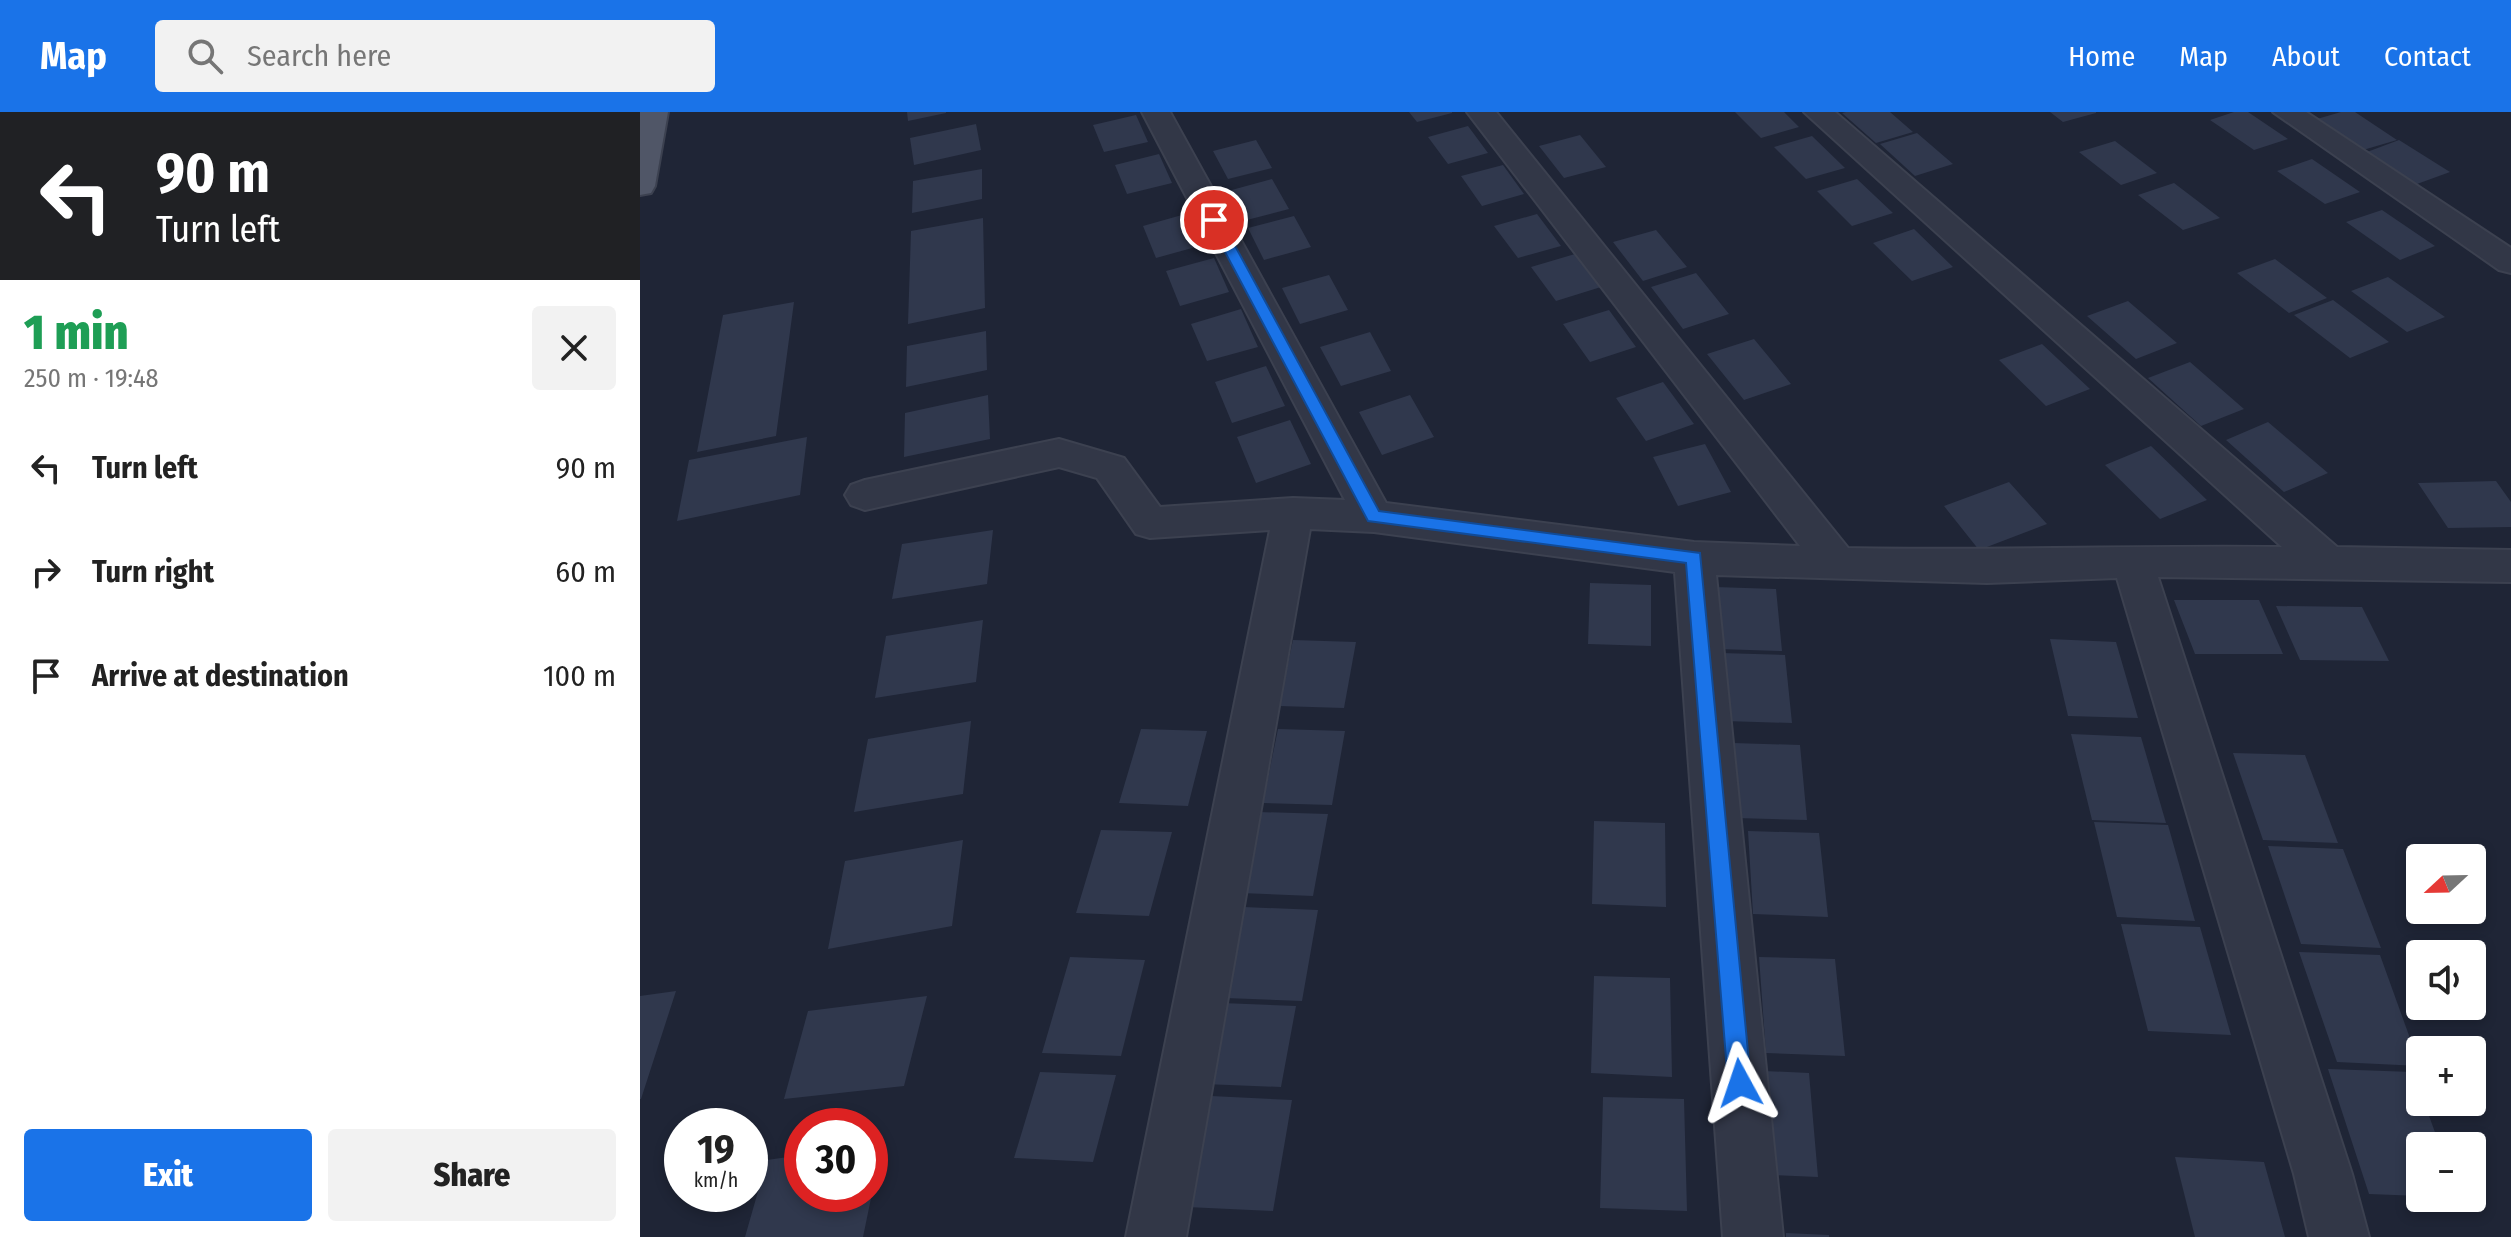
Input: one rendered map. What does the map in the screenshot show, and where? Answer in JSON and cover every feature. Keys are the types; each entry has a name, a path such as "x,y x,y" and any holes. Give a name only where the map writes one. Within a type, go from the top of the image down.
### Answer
{"main road":[{"path":"640,186 654,112"}],"street":[{"path":"1156,112 1374,517"},
{"path":"1481,112 1837,564"},
{"path":"1818,112 2329,565"},
{"path":"2287,112 2511,263"},
{"path":"865,495 1059,453 1110,468 1150,523 1293,513 1374,517 1694,558 1837,564 1987,567 2132,561 2511,566"},
{"path":"1156,1237 1293,513"},
{"path":"1694,558 1753,1237"},
{"path":"2132,561 2323,1174 2339,1237"}],"building":[{"path":"907,112 946,112 946,113 908,121"},
{"path":"1409,112 1452,112 1452,113 1417,122"},
{"path":"1735,112 1784,112 1799,127 1761,138"},
{"path":"1890,112 1913,132 1876,143 1842,113"},
{"path":"2050,112 2096,112 2096,113 2063,122"},
{"path":"2234,112 2248,112 2288,139 2254,150 2210,120"},
{"path":"2341,112 2355,112 2397,140 2363,150 2317,119"},
{"path":"1136,115 1148,142 1104,152 1093,125"},
{"path":"976,124 981,150 914,165 910,138"},
{"path":"1468,126 1488,153 1448,164 1428,137"},
{"path":"1917,133 1953,164 1915,176 1880,144"},
{"path":"1580,135 1606,167 1564,178 1539,146"},
{"path":"1812,136 1845,168 1806,179 1774,147"},
{"path":"1256,140 1272,168 1228,179 1213,151"},
{"path":"2399,140 2450,172 2417,184 2367,152"},
{"path":"2115,141 2157,173 2121,185 2079,152"},
{"path":"1159,154 1172,183 1127,194 1115,165"},
{"path":"2312,159 2360,192 2325,204 2277,171"},
{"path":"1503,165 1524,194 1482,206 1461,176"},
{"path":"982,169 982,199 912,213 913,181"},
{"path":"1272,179 1289,209 1243,221 1228,191"},
{"path":"1857,179 1893,213 1852,226 1817,191"},
{"path":"2174,183 2220,218 2183,230 2138,195"},
{"path":"2382,210 2435,246 2400,260 2346,222"},
{"path":"1189,213 1203,245 1156,258 1143,226"},
{"path":"1537,214 1561,246 1518,258 1494,226"},
{"path":"1294,216 1311,247 1264,260 1248,228"},
{"path":"983,218 985,308 908,324 911,231"},
{"path":"1914,229 1953,267 1912,281 1873,243"},
{"path":"1656,230 1687,267 1643,281 1613,242"},
{"path":"1575,254 1601,287 1556,301 1531,267"},
{"path":"1214,258 1229,292 1180,306 1166,271"},
{"path":"2275,259 2327,298 2289,313 2237,273"},
{"path":"1696,273 1729,314 1683,329 1651,287"},
{"path":"1329,275 1348,310 1300,324 1282,288"},
{"path":"2388,277 2445,317 2407,332 2351,291"},
{"path":"2333,300 2389,342 2350,358 2294,315"},
{"path":"2128,301 2177,343 2136,359 2087,316"},
{"path":"794,302 776,436 697,452 723,315"},
{"path":"1241,309 1258,347 1207,361 1191,324"},
{"path":"1609,310 1636,347 1590,362 1563,324"},
{"path":"986,331 987,370 906,387 907,346"},
{"path":"1370,332 1391,371 1341,386 1320,347"},
{"path":"1754,339 1791,384 1744,400 1707,354"},
{"path":"2042,344 2090,389 2046,406 1999,360"},
{"path":"2190,362 2244,409 2201,426 2148,378"},
{"path":"1266,366 1285,406 1232,423 1215,382"},
{"path":"1663,382 1694,424 1646,441 1616,398"},
{"path":"988,395 990,439 904,457 905,413"},
{"path":"1410,395 1434,437 1382,455 1359,412"},
{"path":"1290,420 1311,464 1256,483 1237,437"},
{"path":"2268,422 2328,473 2284,492 2226,440"},
{"path":"807,437 800,495 677,521 689,460"},
{"path":"1705,444 1731,492 1678,506 1653,457"},
{"path":"2151,446 2207,500 2160,519 2105,465"},
{"path":"2496,481 2511,502 2511,527 2448,528 2418,483"},
{"path":"2009,482 2047,524 1979,550 1944,506"},
{"path":"993,530 987,584 892,599 902,544"},
{"path":"1590,583 1651,585 1651,646 1588,644"},
{"path":"1715,587 1776,589 1782,651 1718,649"},
{"path":"2174,600 2259,600 2283,654 2195,654"},
{"path":"2276,606 2362,607 2389,661 2300,660"},
{"path":"983,620 976,682 875,698 886,636"},
{"path":"2050,639 2116,642 2138,718 2068,716"},
{"path":"1293,640 1356,642 1344,708 1279,706"},
{"path":"1721,653 1785,655 1792,723 1725,721"},
{"path":"971,721 963,794 854,812 868,739"},
{"path":"1141,729 1207,731 1188,806 1119,803"},
{"path":"1278,729 1345,731 1332,805 1263,803"},
{"path":"2071,734 2141,737 2166,823 2092,820"},
{"path":"1733,743 1800,745 1807,820 1736,818"},
{"path":"2233,753 2305,755 2338,843 2263,840"},
{"path":"1258,812 1328,814 1313,896 1241,893"},
{"path":"1594,821 1665,823 1666,907 1592,904"},
{"path":"2094,822 2168,825 2195,921 2117,917"},
{"path":"1101,830 1172,832 1149,916 1076,913"},
{"path":"1748,831 1819,833 1828,917 1753,914"},
{"path":"963,840 952,926 828,949 845,861"},
{"path":"2268,846 2343,849 2381,948 2301,944"},
{"path":"1244,907 1318,910 1302,1001 1225,998"},
{"path":"2121,924 2200,927 2231,1035 2148,1031"},
{"path":"2299,952 2380,955 2409,1036 2406,1036 2406,1065 2337,1062"},
{"path":"1070,957 1145,960 1121,1056 1042,1053"},
{"path":"1759,957 1835,959 1845,1056 1766,1053"},
{"path":"1594,976 1670,978 1672,1077 1591,1073"},
{"path":"676,991 641,1099 640,1099 640,996"},
{"path":"927,996 904,1086 784,1099 808,1011"},
{"path":"1222,1003 1296,1006 1281,1087 1204,1084"},
{"path":"2328,1069 2406,1072 2406,1116 2429,1116 2435,1132 2406,1132 2406,1195 2369,1194"},
{"path":"1764,1071 1809,1073 1818,1177 1770,1175"},
{"path":"1040,1072 1116,1075 1093,1162 1014,1158"},
{"path":"1211,1096 1292,1100 1273,1211 1187,1207"},
{"path":"1603,1097 1684,1099 1687,1211 1600,1208"},
{"path":"2175,1157 2264,1162 2285,1237 2195,1237"},
{"path":"784,1158 784,1212 868,1212 863,1237 745,1237 752,1212 768,1212 768,1160"},
{"path":"1786,1233 1829,1235 1829,1237 1786,1237"}],"route":[{"path":"1214,220 1374,517 1694,558 1740,1083"}]}
